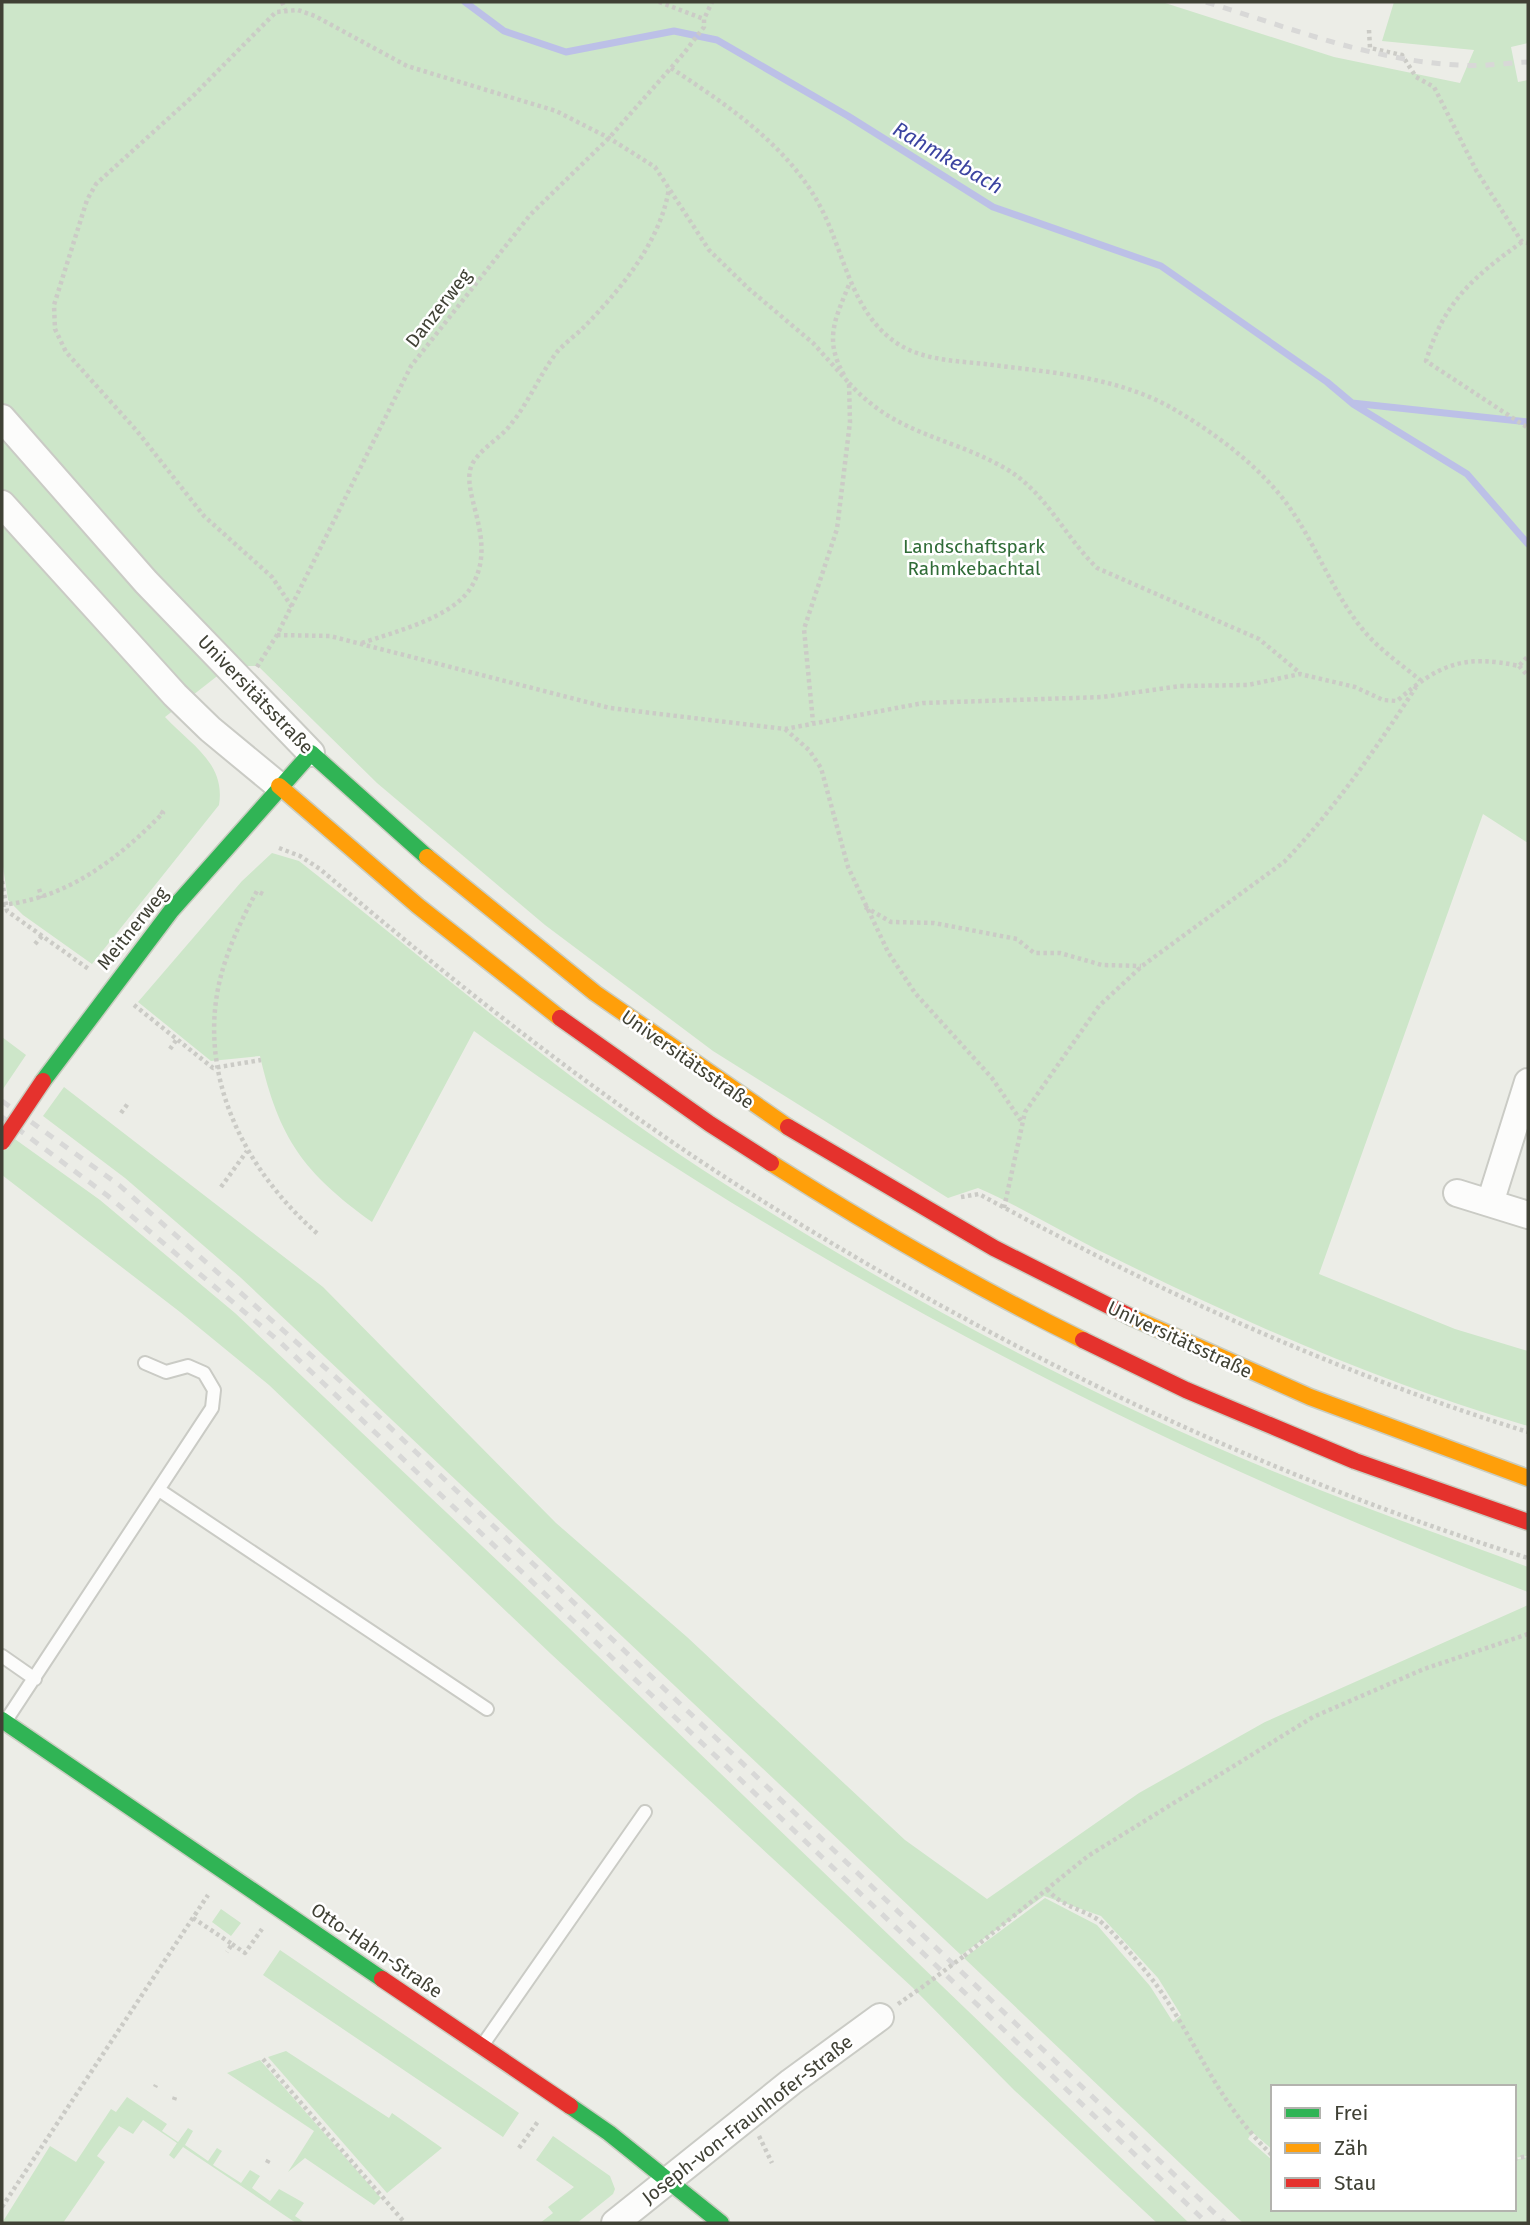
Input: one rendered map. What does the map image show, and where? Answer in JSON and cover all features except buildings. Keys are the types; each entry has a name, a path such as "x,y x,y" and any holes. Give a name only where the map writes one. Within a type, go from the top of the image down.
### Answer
{"street":[{"name":"Universitätsstraße","path":"2,418 146,582 311,753 467,890 556,963 692,1064 875,1181 1041,1272 1181,1342 1391,1430 1528,1478"},
{"path":"2,504 175,695 210,729 279,786 412,905 504,978 683,1109 822,1198 939,1267 1105,1352 1323,1449 1448,1496 1528,1522"},
{"name":"Meitnerweg","path":"2,1142 132,960 279,786 311,753"},
{"path":"1490,1203 1528,1082"},
{"path":"1457,1193 1528,1214"},
{"name":"Otto-Hahn-Straße","path":"3,1721 609,2133 670,2179 721,2223"},
{"name":"Joseph-von-Fraunhofer-Straße","path":"615,2223 880,2017"}],"lane":[{"path":"3,1721 35,1679 212,1408 214,1390 211,1381 196,1369 188,1366 166,1372 145,1363"},
{"path":"159,1490 487,1709"},
{"path":"2,1656 35,1679"},
{"path":"482,2046 646,1812"}],"path":[{"path":"282,2 285,9"},
{"path":"659,2 704,19"},
{"name":"Danzerweg","path":"254,671 292,607 411,366 530,215 609,138 684,53 704,27 704,19 712,2"},
{"path":"292,607 272,577 204,516 137,431 66,352 55,328 54,305 88,200 96,184 192,97 257,29 276,12 285,9 315,16 407,66 485,92 538,104 609,138 655,167 709,250 749,289 813,343 870,405 900,425 1005,468 1052,509 1078,550 1097,568 1259,639 1300,674"},
{"path":"1369,30 1370,48 1402,55 1416,77 1434,87 1476,170 1525,242 1475,275 1436,331 1426,361 1491,407 1528,428"},
{"path":"671,68 730,107 798,173 821,207 861,306 879,328 899,344 930,357 1094,380 1130,390 1168,406 1208,431 1276,489 1348,610 1366,634 1420,680"},
{"path":"362,643 427,619 457,604 469,591 480,572 484,546 470,493 471,464 490,442 510,427 558,352 586,325 647,248 666,208 669,187"},
{"path":"813,722 804,629 837,529 850,422 849,383 834,358 831,335 850,281"},
{"path":"277,635 330,636 362,643 610,708 785,729 923,704 1103,697 1180,685 1248,685 1300,674 1343,683 1383,700 1397,701 1420,680 1452,665 1486,659 1519,666 1528,676"},
{"path":"1519,666 1528,656"},
{"path":"1420,680 1393,722 1293,852 1276,869 1142,967 1099,1006 1035,1097 1021,1122 1004,1208 1113,1264 1260,1333 1453,1409 1528,1432"},
{"path":"785,729 809,750 821,768 848,867 888,952 915,993 992,1078 1021,1122"},
{"path":"4,905 42,898 74,884 129,847 163,813 159,810"},
{"path":"2,881 7,911 83,966"},
{"path":"39,890 42,898"},
{"path":"263,894 257,891 228,962 218,995 217,1068 247,1151 319,1235"},
{"path":"865,907 891,922 934,923 1017,939 1034,953 1060,953 1102,965 1142,967"},
{"path":"35,944 42,936"},
{"path":"137,1007 217,1068 261,1060"},
{"path":"170,1049 177,1039"},
{"path":"121,1112 129,1102"},
{"path":"220,1187 247,1151"},
{"path":"921,1988 1047,1889 1139,1822 1313,1717 1424,1669 1528,1634"},
{"path":"2,2207 224,1871"},
{"path":"1047,1889 1057,1901 1099,1920 1154,1982 1218,2091 1251,2135 1271,2154"},
{"path":"193,1918 245,1953 259,1933"},
{"path":"227,1952 232,1944"},
{"path":"263,2059 405,2223"},
{"path":"750,2117 772,2163"},
{"path":"519,2148 539,2120"}],"green space":[{"name":"Landschaftspark Rahmkebachtal","path":"2,2 1162,2 1334,57 1460,83 1474,50 1382,41 1394,2 1528,2 1528,43 1511,47 1518,82 1528,80 1528,843 1483,814 1319,1274 1455,1329 1528,1351 1528,1426 1417,1390 1254,1324 1096,1249 978,1188 948,1198 713,1051 545,925 377,783 258,666 230,666 165,717 212,766 220,790 219,805 92,964 23,915 8,900 2,860"},
{"path":"272,853 299,861 548,1059 650,1134 703,1170 851,1261 1003,1345 1160,1422 1320,1490 1528,1567 1528,1592 1252,1477 983,1346 852,1274 723,1197 597,1116 474,1031 372,1222 328,1187 298,1152 276,1110 260,1056 211,1061 138,1002 242,881"},
{"path":"2,1037 26,1055 3,1089 2,1088"},
{"path":"64,1087 323,1287 556,1523 687,1637 905,1840 987,1899 1139,1793 1265,1722 1528,1605 1528,2156 1516,2158 1516,2085 1271,2085 1271,2148 1252,2132 1248,2139 1271,2159 1271,2211 1516,2211 1516,2160 1528,2157 1528,2223 1243,2223 964,1958 1045,1898 1097,1925 1150,1986 1173,2022 1181,2015 1158,1978 1101,1916 1044,1896 961,1955 240,1277 125,1178 43,1116"},
{"path":"12,1137 100,1200 235,1313 570,1629 1189,2223 1157,2223 1014,2090 912,1987 551,1654 269,1385 180,1312 2,1175 2,1152"},
{"path":"221,1909 241,1923 231,1936 212,1922"},
{"path":"280,1950 519,2113 503,2137 263,1975"},
{"path":"286,2051 389,2118 392,2113 442,2148 387,2193 268,2057"},
{"path":"260,2060 381,2198 374,2205 305,2158 288,2172 314,2131 227,2073"},
{"path":"127,2097 167,2124 162,2131 178,2142 188,2128 193,2131 185,2145 208,2161 217,2148 222,2151 213,2165 241,2183 250,2170 260,2176 252,2188 270,2201 279,2189 304,2203 295,2216 305,2223 296,2223 183,2147 174,2159 169,2155 177,2143 143,2120 133,2134 119,2126 97,2156 105,2162 63,2223 2,2223 50,2146 76,2162 111,2109 116,2112"},
{"path":"553,2136 610,2176 615,2189 613,2194 577,2223 540,2223 553,2213 548,2207 574,2187 536,2160"}],"waterway":[{"name":"Rahmkebach","path":"465,2 504,31 566,52 674,31 717,40 848,116 993,207 1161,266 1327,382 1352,403 1528,422"},
{"path":"1353,404 1467,474 1528,544"}],"railway":[{"path":"1206,2 1331,41 1394,57 1468,65 1528,62"},
{"path":"2,1101 119,1185 356,1395 1225,2223"},
{"path":"2,1117 108,1196 281,1343 1207,2223"}],"traffic: fast":[{"path":"43,1081 171,911 311,753 427,857"},
{"path":"2,1720 382,1979"},
{"path":"570,2106 609,2133 721,2223"}],"traffic: slow":[{"path":"279,786 418,906 560,1018"},
{"path":"427,857 595,993 788,1127"},
{"path":"771,1163 924,1256 1083,1340"},
{"path":"1131,1317 1310,1397 1528,1478"}],"traffic: jam":[{"path":"560,1018 710,1124 771,1163"},
{"path":"2,1142 43,1081"},
{"path":"788,1127 994,1248 1131,1317"},
{"path":"1083,1340 1186,1390 1355,1461 1528,1522"},
{"path":"382,1979 570,2106"}]}
